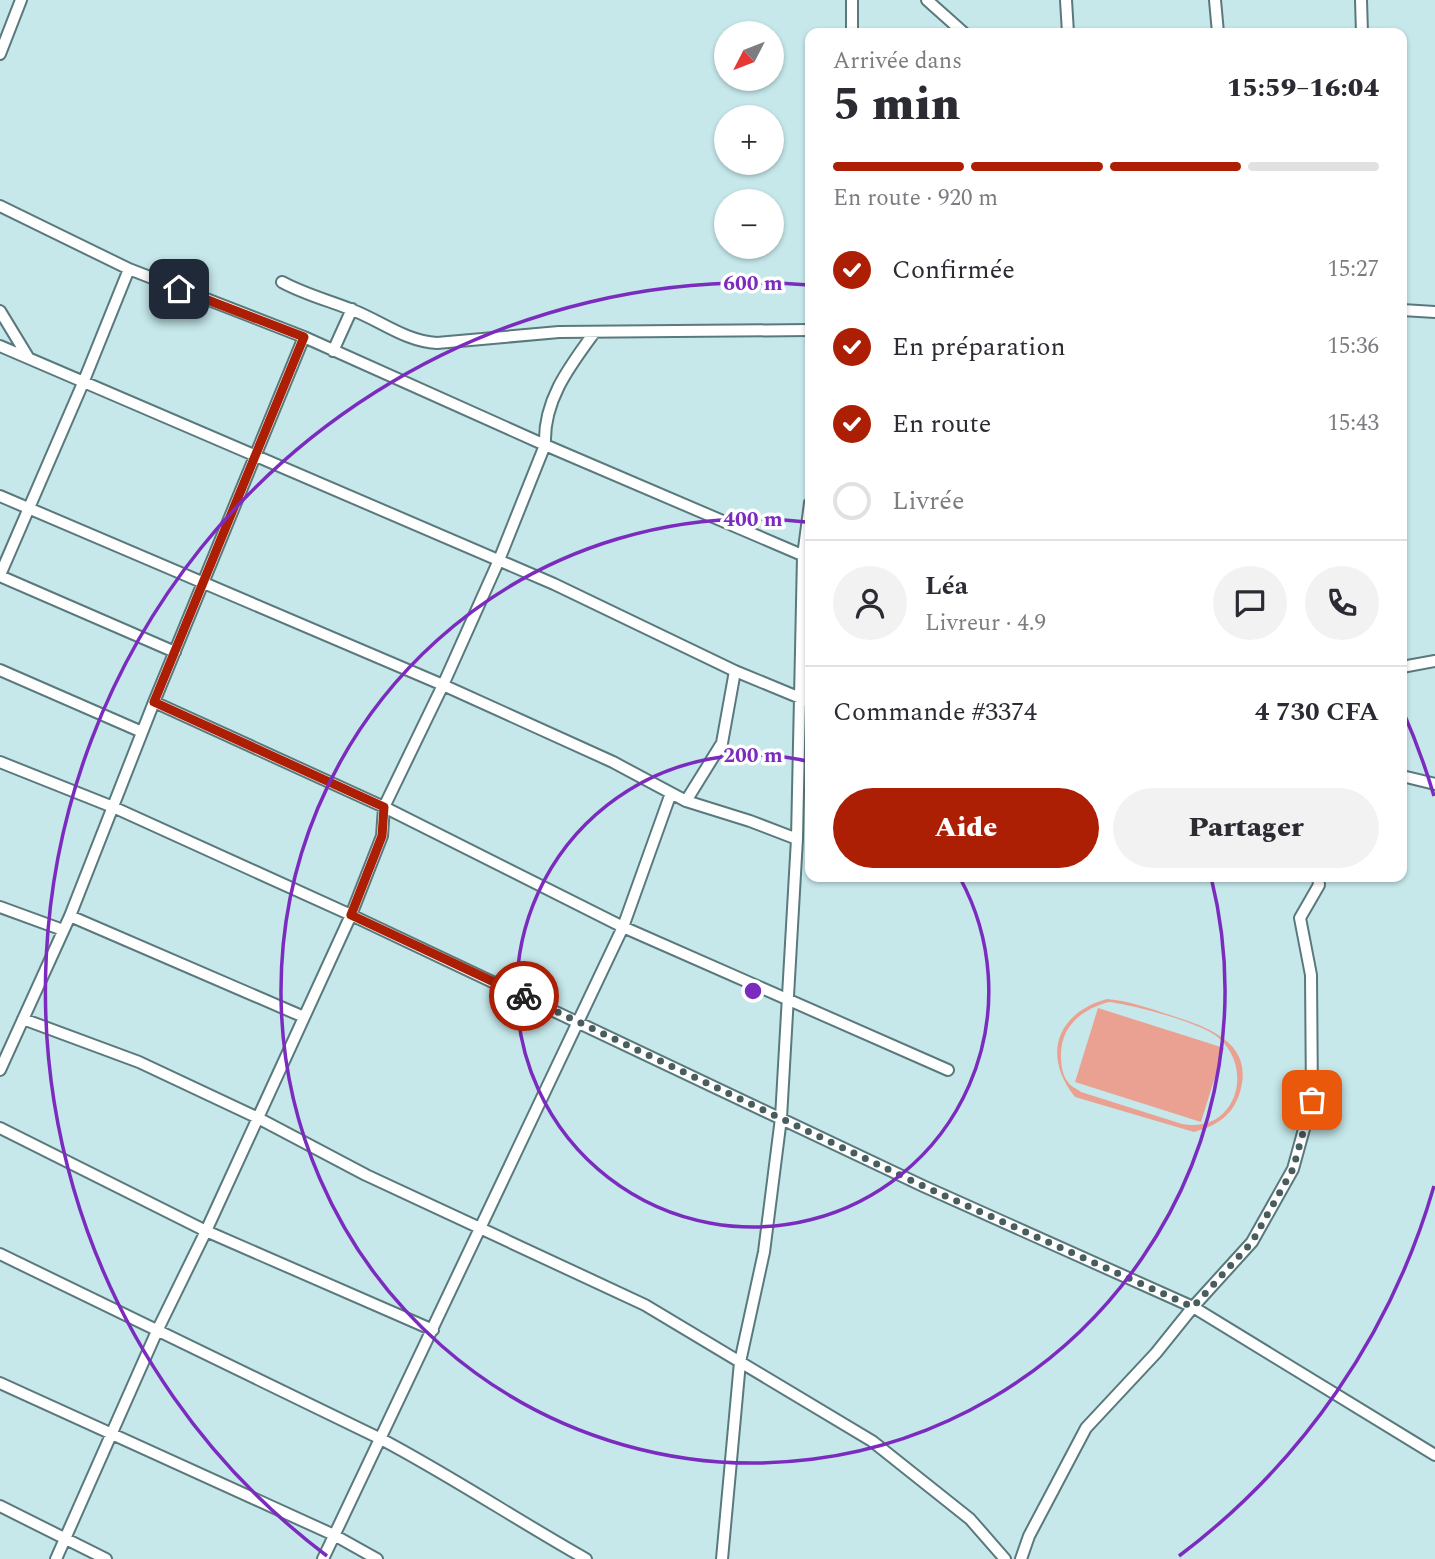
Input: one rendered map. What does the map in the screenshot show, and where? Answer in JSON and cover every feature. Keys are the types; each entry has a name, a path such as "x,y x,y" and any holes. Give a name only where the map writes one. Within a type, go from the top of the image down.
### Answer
{"street":[{"path":"0,54 21,0"},
{"path":"852,0 852,28"},
{"path":"927,0 958,28"},
{"path":"1066,0 1068,28"},
{"path":"1216,0 1218,28"},
{"path":"1361,0 1362,28"},
{"path":"0,206 129,269 304,337 544,445 805,556"},
{"path":"129,269 0,575 175,652"},
{"path":"282,282 294,289 352,309 420,342 437,343 559,332 805,330"},
{"path":"333,351 352,309"},
{"path":"1407,310 1435,312"},
{"path":"0,311 28,357"},
{"path":"56,1559 157,1331 206,1231 351,915 382,836 384,807 499,560 544,445 544,425 560,381 594,333"},
{"path":"0,1070 3,1054 23,1018 70,916 154,702 304,337"},
{"path":"0,346 554,584 735,671 805,700"},
{"path":"0,496 443,685 613,762 686,801 796,839"},
{"path":"1407,666 1435,660"},
{"path":"0,670 142,732"},
{"path":"686,801 722,743 735,671"},
{"path":"154,702 384,807 623,927 948,1070"},
{"path":"722,1559 740,1362 764,1252 781,1118 805,714"},
{"path":"0,762 113,807 351,915 923,1186 1193,1307 1435,1455"},
{"path":"1407,777 1435,784"},
{"path":"323,1559 623,927 671,793"},
{"path":"1021,1559 1029,1536 1086,1428 1156,1353 1193,1307 1252,1242 1293,1169 1312,1100 1311,975 1300,918 1319,882"},
{"path":"0,907 64,930"},
{"path":"70,916 304,1017"},
{"path":"23,1018 139,1062 258,1118 366,1175 645,1305 872,1441 970,1519 1005,1559"},
{"path":"0,1128 206,1231 433,1330"},
{"path":"0,1254 381,1439 586,1559"},
{"path":"0,1383 334,1535 377,1559"},
{"path":"0,1506 106,1559"}],"shaded area":[{"path":"1107,999 1131,1003 1199,1025 1224,1039 1241,1061 1243,1075 1233,1108 1223,1119 1194,1132 1075,1097 1065,1082 1057,1052 1066,1025 1076,1014","holes":["1109,1002 1184,1021 1220,1039 1231,1053 1237,1083 1234,1098 1215,1120 1200,1125 1182,1124 1081,1092 1070,1085 1063,1072 1061,1055 1069,1027 1082,1014 1099,1005"]},
{"path":"1098,1008 1224,1048 1201,1122 1075,1082"}],"way so far":[{"path":"524,996 923,1186 1193,1307 1252,1242 1293,1169 1312,1100"}],"route":[{"path":"179,289 304,337 154,702 384,807 382,836 351,915 524,996"}]}
